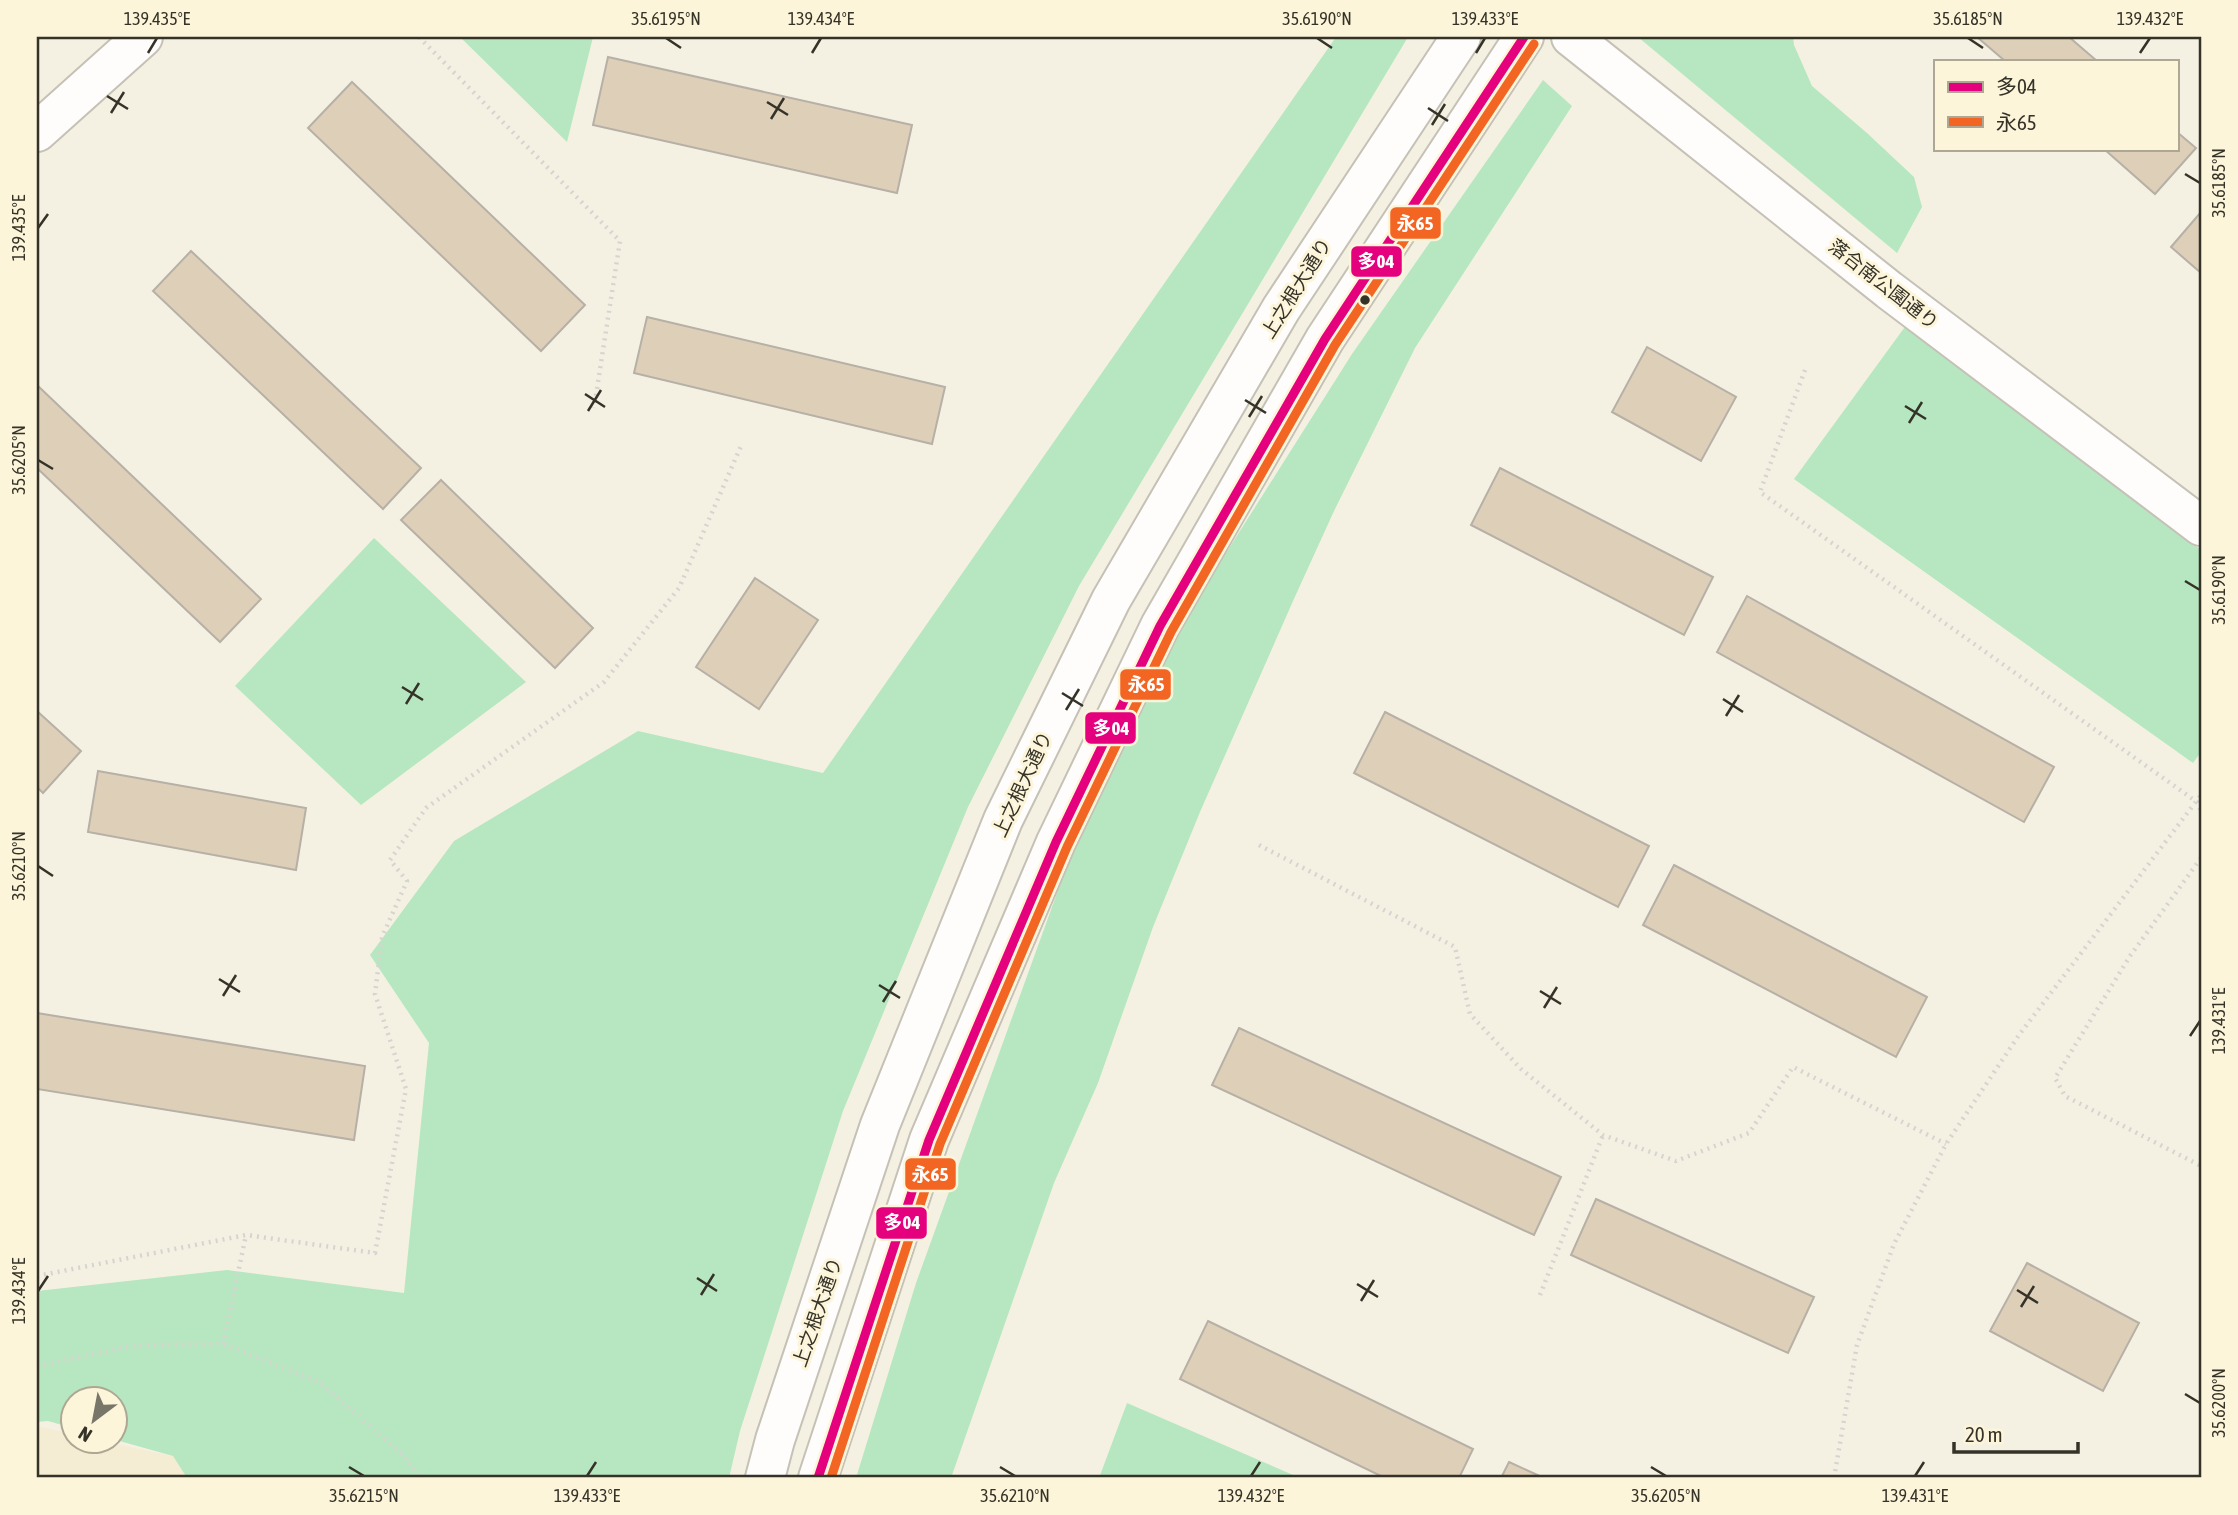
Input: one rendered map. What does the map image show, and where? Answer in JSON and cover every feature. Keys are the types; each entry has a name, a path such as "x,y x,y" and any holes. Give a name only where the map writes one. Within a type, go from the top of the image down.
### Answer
{"street":[{"path":"37,132 143,37"},
{"name":"上之根大通り","path":"765,1478 775,1440 880,1125 1003,820 1111,600 1213,425 1281,309 1461,37"},
{"path":"818,1478 929,1140 1056,842 1160,626 1325,338 1524,37"},
{"name":"落合南公園通り","path":"1571,37 1889,289 2201,526"}],"path":[{"path":"419,37 620,241 594,408"},
{"path":"1805,370 1760,492 2197,802 2201,811"},
{"path":"37,1276 246,1235 375,1253 406,1088 375,994 382,937 407,881 390,860 426,808 604,682 679,588 741,446"},
{"path":"1834,1478 1857,1345 1894,1244 1946,1144 2019,1035 2201,795"},
{"path":"1259,845 1455,947 1471,1014 1521,1069 1603,1135 1676,1161 1749,1133 1793,1067 1946,1144"},
{"path":"2201,858 2130,956 2055,1078 2065,1096 2201,1166"},
{"path":"1541,1295 1603,1135"},
{"path":"223,1344 246,1235"},
{"path":"37,1366 136,1345 223,1344 319,1382 403,1455 421,1478"}],"shaded area":[{"path":"37,1426 60,1431 60,1456 130,1456 130,1447 173,1456 187,1478 37,1478"}],"green space":[{"path":"460,37 593,37 567,142"},
{"path":"1336,37 1408,37 1079,586 968,807 843,1111 740,1431 729,1478 187,1478 173,1456 130,1444 130,1386 60,1386 60,1424 48,1421 37,1422 37,1291 227,1270 404,1293 429,1043 370,955 454,841 638,731 823,773"},
{"path":"1638,37 1793,37 1812,86 1914,177 1922,207 1897,253"},
{"path":"1543,80 1572,106 1415,348 1334,511 1293,601 1200,812 1153,927 1098,1083 1054,1183 951,1478 856,1478 916,1283 1073,849 1174,635 1352,354"},
{"path":"1907,324 2201,550 2201,752 2193,763 1794,479"},
{"path":"374,538 526,682 361,805 235,686"},
{"path":"1127,1403 1300,1478 1099,1478"}],"building":[{"path":"1977,37 2069,37 2096,60 2004,60"},
{"path":"608,57 912,125 897,193 593,125"},
{"path":"352,82 585,305 541,351 308,128"},
{"path":"2178,133 2196,148 2155,194 2105,150 2178,150"},
{"path":"2201,212 2201,273 2171,247"},
{"path":"191,251 421,468 383,509 153,291"},
{"path":"647,317 945,387 932,444 634,373"},
{"path":"1647,347 1736,397 1701,461 1612,412"},
{"path":"37,385 261,599 220,642 37,468"},
{"path":"1500,468 1713,577 1684,635 1471,525"},
{"path":"441,480 593,628 555,668 401,520"},
{"path":"755,578 818,620 759,709 696,667"},
{"path":"1747,596 2054,767 2024,822 1717,652"},
{"path":"37,711 81,751 43,793 37,787"},
{"path":"1385,712 1649,846 1618,907 1354,773"},
{"path":"98,771 306,808 296,870 88,832"},
{"path":"1674,865 1927,997 1896,1057 1643,925"},
{"path":"37,1013 365,1066 354,1140 37,1089"},
{"path":"1239,1028 1561,1177 1534,1235 1212,1085"},
{"path":"1596,1199 1814,1297 1788,1353 1571,1255"},
{"path":"2027,1263 2139,1323 2103,1391 1990,1331"},
{"path":"1208,1321 1473,1449 1459,1478 1385,1478 1180,1379"},
{"path":"1509,1462 1544,1478 1501,1478"}],"transit line":[{"name":"多04","path":"818,1478 929,1140 1056,842 1160,626 1325,339 1524,37"},
{"name":"永65","path":"831,1478 940,1144 1067,847 1171,632 1335,345 1534,44"}]}
